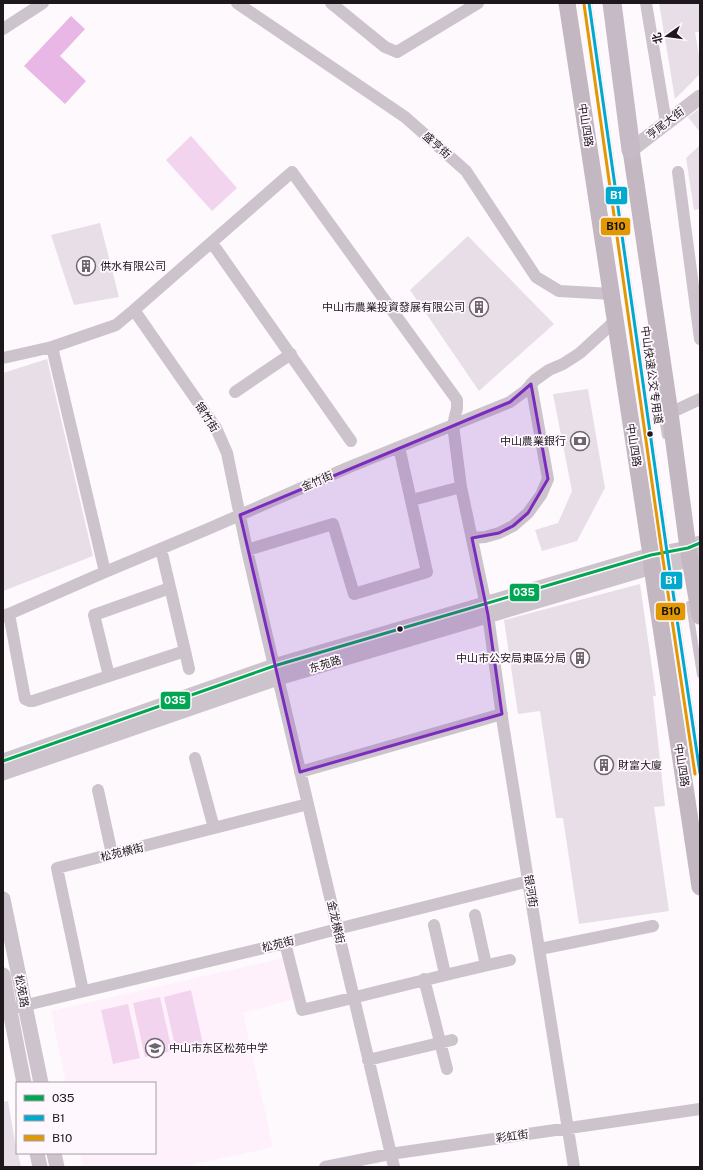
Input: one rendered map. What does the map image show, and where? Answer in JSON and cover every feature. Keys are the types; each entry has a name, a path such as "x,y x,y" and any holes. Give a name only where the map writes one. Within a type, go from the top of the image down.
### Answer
{"main road":[{"name":"中山四路","path":"567,3 615,321 679,555 700,616"},
{"name":"中山四路","path":"612,3 631,150 670,413 700,887"}],"street":[{"path":"3,29 43,3"},
{"name":"盛亨街","path":"237,3 405,117 466,171 536,277 559,291 612,294"},
{"path":"331,3 384,47 397,52 478,3"},
{"path":"646,3 666,123"},
{"name":"亨尾大街","path":"631,150 700,96"},
{"name":"银河街","path":"212,243 292,172 457,400 457,408 453,425 461,487 487,609 502,714 574,1167"},
{"path":"678,172 700,339"},
{"path":"3,358 52,347 116,325 212,243 351,440"},
{"name":"银竹街","path":"134,310 216,428 227,453 247,550 276,672"},
{"name":"金竹街","path":"6,615 240,516 347,468 510,402 525,391 535,380 580,353 615,321"},
{"path":"52,347 105,572"},
{"path":"235,392 291,354"},
{"path":"472,538 485,537 499,533 513,526 528,513 541,495 548,478 531,384"},
{"path":"670,413 700,399"},
{"path":"247,550 333,524 354,594 427,572 399,447"},
{"path":"412,500 461,487"},
{"path":"161,549 189,669"},
{"name":"东苑路","path":"3,761 276,672 487,609 679,555"},
{"path":"109,676 94,615 170,588"},
{"path":"6,615 25,699 28,701 33,701 185,651"},
{"name":"东苑路","path":"3,773 276,672"},
{"name":"金龙横街","path":"276,672 394,1167"},
{"path":"300,772 502,714"},
{"path":"195,758 214,828"},
{"path":"98,790 112,854"},
{"name":"松苑横街","path":"83,991 57,868 308,804"},
{"name":"松苑街","path":"6,1010 285,943 337,928 529,881"},
{"name":"松苑路","path":"3,899 41,1082"},
{"path":"475,915 486,965"},
{"path":"434,924 445,974"},
{"path":"540,949 653,926"},
{"path":"285,943 302,1010 424,979 510,960"},
{"name":"松苑路","path":"3,975 6,1010 24,1082"},
{"path":"424,979 446,1041 447,1069"},
{"path":"368,1060 446,1041"},
{"name":"彩虹街","path":"325,1167 390,1154 700,1109"},
{"path":"37,1154 40,1167"},
{"path":"54,1154 57,1167"}],"lane":[{"name":"中山快速公交专用道","path":"589,3 679,555 700,773"},
{"path":"628,176 631,150"},
{"name":"中山快速公交专用道","path":"656,378 665,441"},
{"path":"689,599 700,675"}],"highlighted area":[{"path":"531,384 548,479 528,513 513,526 499,533 472,538 488,615 502,714 300,772 240,515 510,402"}],"shaded area":[{"path":"71,16 85,29 60,56 86,81 65,104 24,66"},
{"path":"191,136 237,188 212,211 166,160"},
{"name":"中山市东区松苑中学","path":"284,958 294,999 243,1013 273,1147 181,1167 83,1167 80,1154 156,1154 156,1082 66,1082 51,1011"},
{"path":"191,990 203,1044 176,1050 164,997"},
{"path":"160,997 172,1051 145,1057 133,1003"},
{"path":"128,1004 140,1058 113,1064 101,1010"}],"building":[{"path":"659,3 700,3 700,32 695,32 700,61 700,74 675,99"},
{"path":"700,108 700,132 688,117"},
{"path":"700,145 700,209 694,210 686,158"},
{"name":"供水有限公司","path":"100,223 119,297 74,305 51,235"},
{"name":"中山市農業投資發展有限公司","path":"468,236 554,324 479,391 410,290"},
{"path":"47,359 93,556 3,591 3,373"},
{"name":"中山農業銀行","path":"588,389 605,488 577,541 542,551 535,530 558,523 572,491 553,394"},
{"path":"640,584 656,696 653,696 665,806 654,807 669,911 579,924 563,818 556,818 540,711 518,714 504,620"},
{"path":"8,1101 16,1154 18,1154 21,1167 3,1167 3,1102"}],"transit line":[{"name":"B1","path":"589,3 700,773"},
{"name":"B10","path":"584,4 695,774"},
{"name":"035","path":"3,761 274,666 651,555 688,548 700,543"}],"place":[{"name":"供水有限公司","path":"86,266"},
{"name":"中山市農業投資發展有限公司","path":"479,307"},
{"name":"中山農業銀行","path":"580,441"},
{"name":"中山市公安局東區分局","path":"580,658"},
{"name":"財富大廈","path":"604,765"},
{"name":"中山市东区松苑中学","path":"155,1048"}]}
